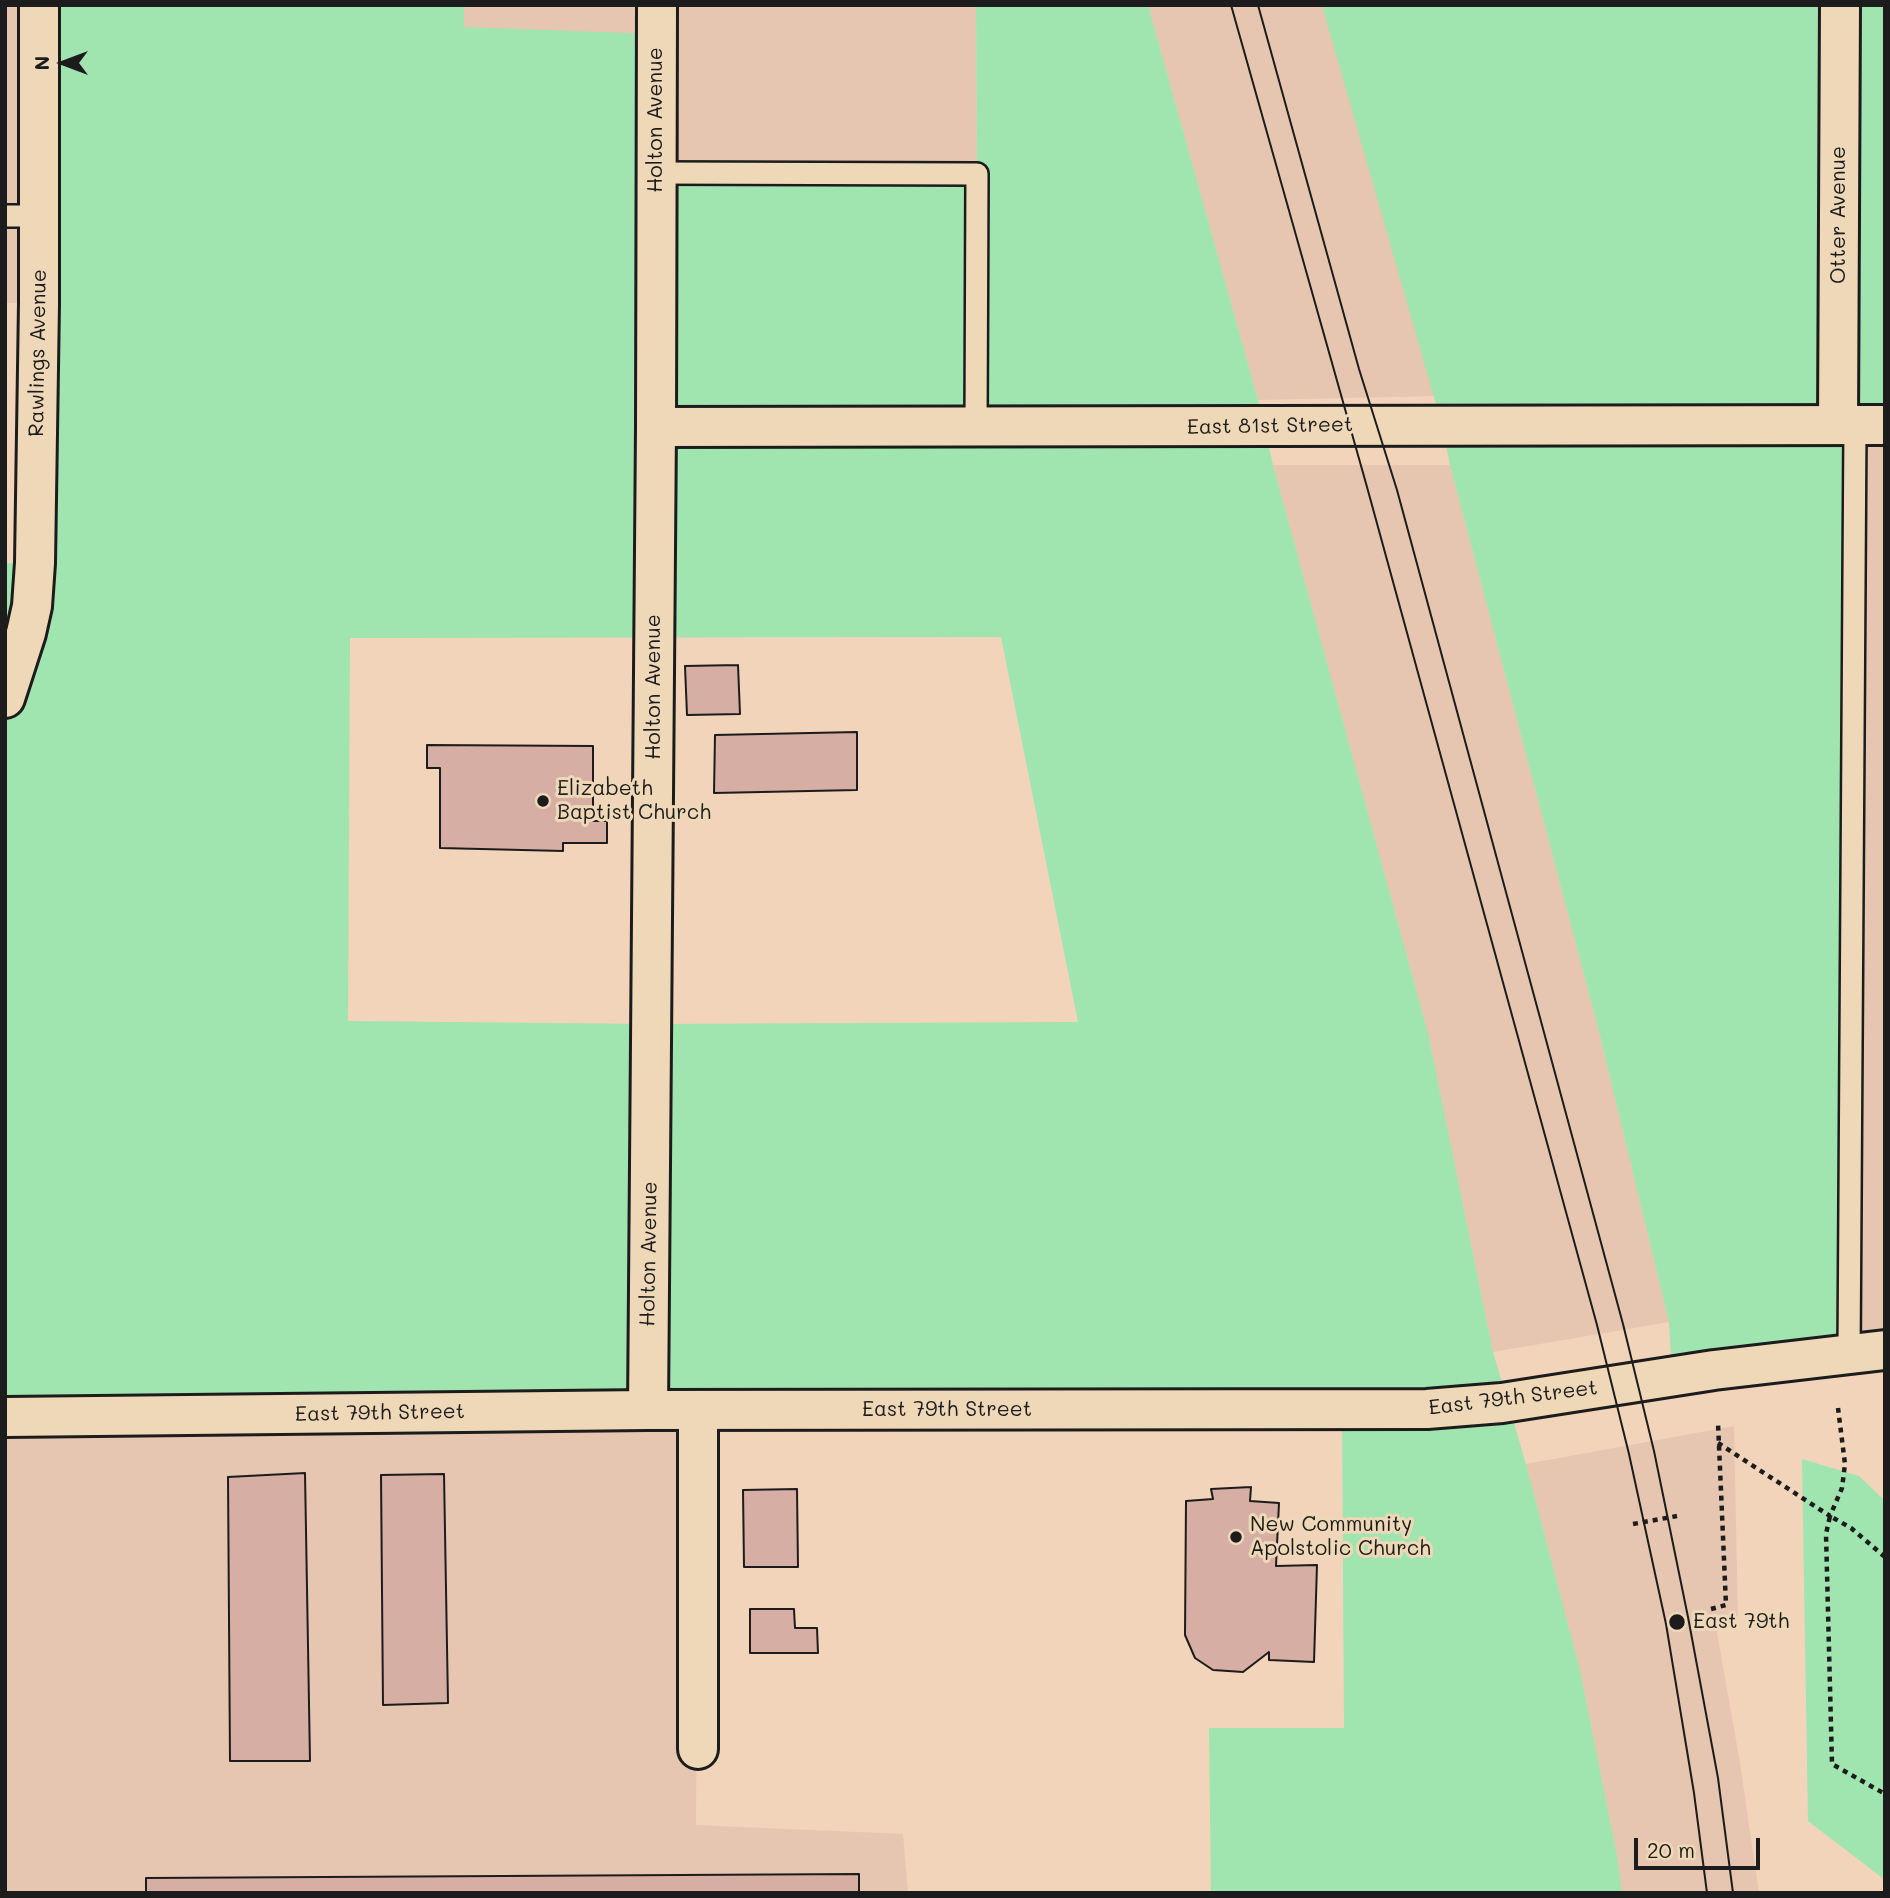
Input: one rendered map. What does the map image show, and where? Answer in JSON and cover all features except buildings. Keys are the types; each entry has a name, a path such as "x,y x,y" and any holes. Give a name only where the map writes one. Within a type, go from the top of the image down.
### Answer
{"street":[{"name":"Rawlings Avenue","path":"5,698 26,633 34,584 22,216 39,5"},
{"name":"Holton Avenue","path":"648,1410 657,5"},
{"name":"Otter Avenue","path":"1840,5 1859,425"},
{"name":"East 81st Street","path":"656,427 1859,425"},
{"name":"East 79th Street","path":"5,1417 648,1410 1427,1409 1503,1403 1714,1370 1867,1352"},
{"path":"698,1410 698,1749"}],"lane":[{"path":"656,173 977,174 976,427"},
{"path":"1859,425 1867,1352"}],"path":[{"path":"1838,1408 1845,1464 1842,1488 1830,1516 1826,1534 1832,1764 1885,1794"},
{"path":"1712,1609 1726,1605 1718,1423"},
{"path":"1718,1443 1851,1528 1885,1557"},
{"path":"1633,1524 1677,1516"}],"shaded area":[{"path":"5,5 39,5 39,303 5,303"},
{"path":"464,5 976,5 977,174 656,173 464,27"},
{"path":"1148,5 1328,5 1438,396 1258,400"},
{"path":"1855,425 1885,425 1885,1350 1849,1354"},
{"path":"1273,465 1450,465 1597,1024 1669,1322 1493,1352 1428,1033"},
{"path":"698,1410 696,1825 903,1834 908,1893 5,1893 5,1417"},
{"path":"1734,1426 1738,1620 1716,1627 1759,1893 1622,1893 1580,1670 1526,1464"}],"green space":[{"path":"39,5 464,5 464,27 657,34 656,173 977,174 976,5 1148,5 1258,400 1273,465 1428,1033 1493,1352 1526,1464 1580,1670 1622,1893 1211,1893 1209,1728 1344,1728 1342,1410 5,1417 5,563 35,563","holes":["1001,637 1078,1022 651,1024 348,1021 350,638"]},
{"path":"1322,5 1885,5 1885,425 1856,425 1849,1354 1672,1377 1669,1322 1597,1024 1450,465 1442,425"},
{"path":"1802,1459 1859,1476 1885,1501 1885,1880 1808,1821"}],"tram line":[{"path":"1231,5 1367,487 1597,1325 1629,1454 1666,1624 1694,1793 1707,1893"},
{"path":"1258,5 1359,369 1397,490 1623,1324 1654,1451 1688,1617 1718,1778 1733,1893"}],"place":[{"name":"Elizabeth Baptist Church","path":"543,801"},
{"name":"New Community Apolstolic Church","path":"1236,1537"},
{"name":"East 79th","path":"1677,1622"}]}
